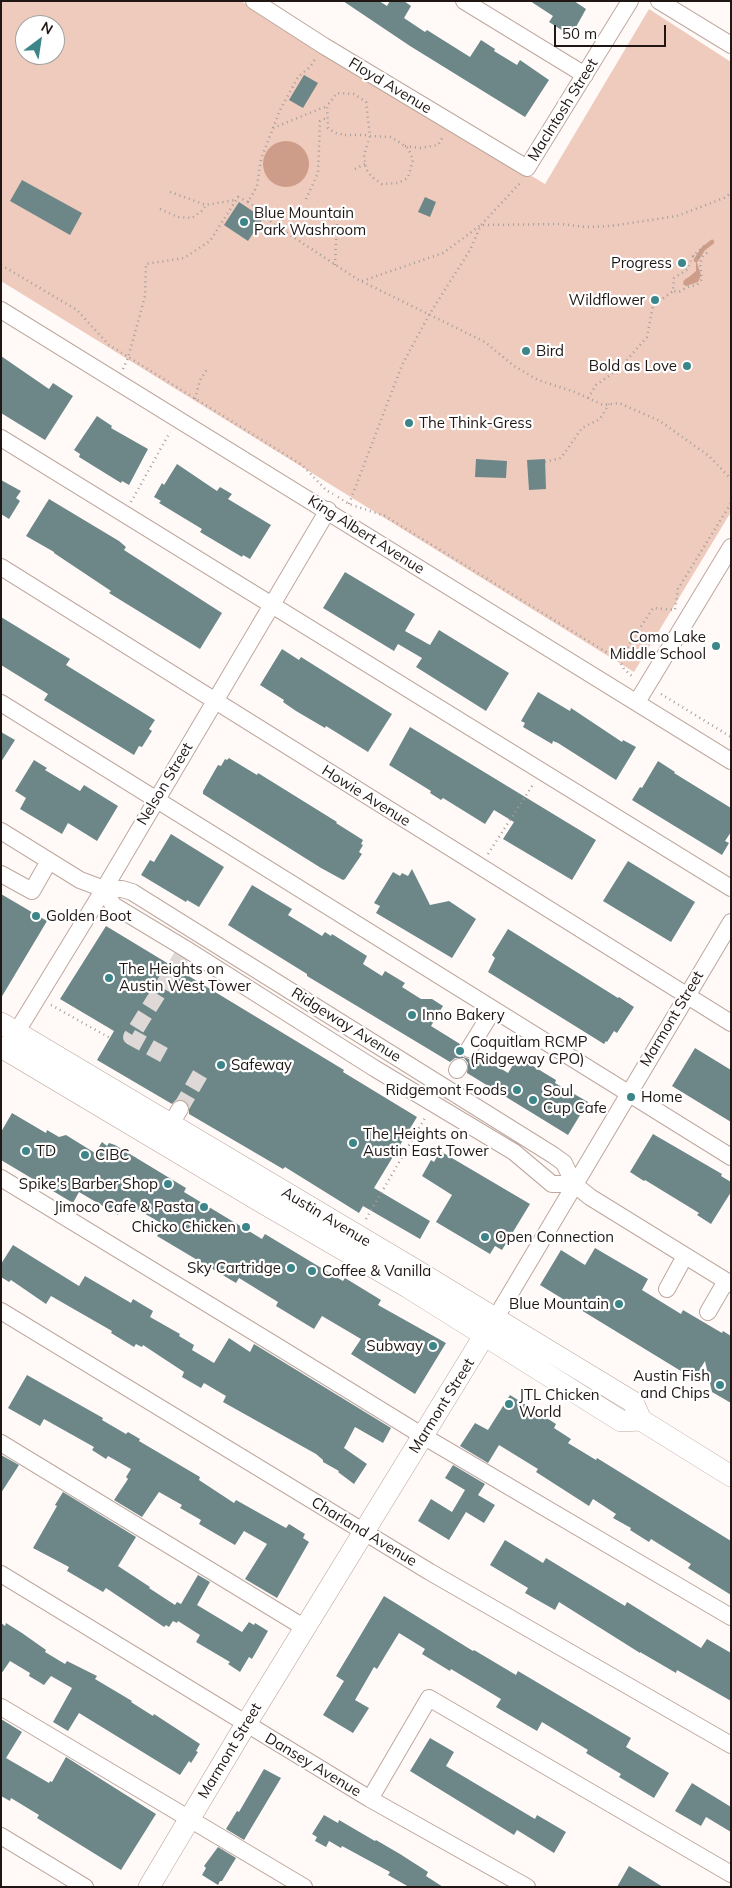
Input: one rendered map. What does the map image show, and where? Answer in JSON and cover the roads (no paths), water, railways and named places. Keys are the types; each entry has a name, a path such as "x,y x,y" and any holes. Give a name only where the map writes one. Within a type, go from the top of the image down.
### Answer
{"main road":[{"name":"Austin Avenue","path":"5,1042 175,1117 490,1327"},
{"name":"Austin Avenue","path":"5,1042 256,1199 409,1288 490,1327 633,1402 641,1420 731,1476"},
{"name":"Marmont Street","path":"149,1887 246,1724 490,1327"}],"street":[{"name":"Floyd Avenue","path":"254,1 324,46 527,168"},
{"path":"464,1 585,75"},
{"name":"MacIntosh Street","path":"527,168 630,1"},
{"path":"659,1 731,45"},
{"name":"King Albert Avenue","path":"1,310 731,760"},
{"path":"1,438 731,888"},
{"name":"Nelson Street","path":"5,1042 104,888 328,510"},
{"path":"637,702 731,547"},
{"name":"Howie Avenue","path":"1,567 731,1023"},
{"path":"1,702 731,1157"},
{"name":"Ridgeway Avenue","path":"2,832 80,880 104,888 122,889 132,892 553,1154 564,1163 574,1184 590,1198 728,1283"},
{"path":"1,874 32,891 49,861"},
{"name":"Ridgeway Avenue","path":"104,888 112,905 514,1152 552,1184 574,1184"},
{"name":"Marmont Street","path":"490,1327 731,922"},
{"path":"470,1050 493,1010"},
{"path":"1,1178 423,1436 731,1617"},
{"path":"667,1288 685,1256"},
{"path":"708,1312 728,1283"},
{"name":"Charland Avenue","path":"1,1311 364,1532 731,1745"},
{"path":"1,1443 305,1628"},
{"name":"Dansey Avenue","path":"1,1574 370,1799 527,1887"},
{"path":"370,1799 429,1698 731,1874"},
{"path":"1,1707 304,1887"},
{"path":"1,1836 85,1887"}],"waterway":[{"path":"696,260 703,249 712,242"}],"tunnel":[{"path":"164,1055 131,1037 186,949"},
{"path":"180,1109 202,1071"}],"place":[{"name":"Blue Mountain Park Washroom","path":"244,222"},
{"name":"Progress","path":"682,263"},
{"name":"Wildflower","path":"655,300"},
{"name":"Bird","path":"526,351"},
{"name":"Bold as Love","path":"687,366"},
{"name":"The Think-Gress","path":"409,423"},
{"name":"Como Lake Middle School","path":"716,646"},
{"name":"Golden Boot","path":"36,916"},
{"name":"The Heights on Austin West Tower","path":"109,978"},
{"name":"Inno Bakery","path":"412,1015"},
{"name":"Coquitlam RCMP (Ridgeway CPO)","path":"460,1051"},
{"name":"Safeway","path":"221,1065"},
{"name":"Ridgemont Foods","path":"517,1090"},
{"name":"Home","path":"631,1097"},
{"name":"Soul Cup Cafe","path":"533,1100"},
{"name":"The Heights on Austin East Tower","path":"353,1143"},
{"name":"TD","path":"26,1151"},
{"name":"CIBC","path":"85,1155"},
{"name":"Spike's Barber Shop","path":"168,1184"},
{"name":"Jimoco Cafe & Pasta","path":"204,1207"},
{"name":"Chicko Chicken","path":"246,1227"},
{"name":"Open Connection","path":"485,1237"},
{"name":"Sky Cartridge","path":"291,1268"},
{"name":"Coffee & Vanilla","path":"312,1271"},
{"name":"Blue Mountain","path":"619,1304"},
{"name":"Subway","path":"433,1346"},
{"name":"Austin Fish and Chips","path":"720,1385"},
{"name":"JTL Chicken World","path":"509,1404"}]}
